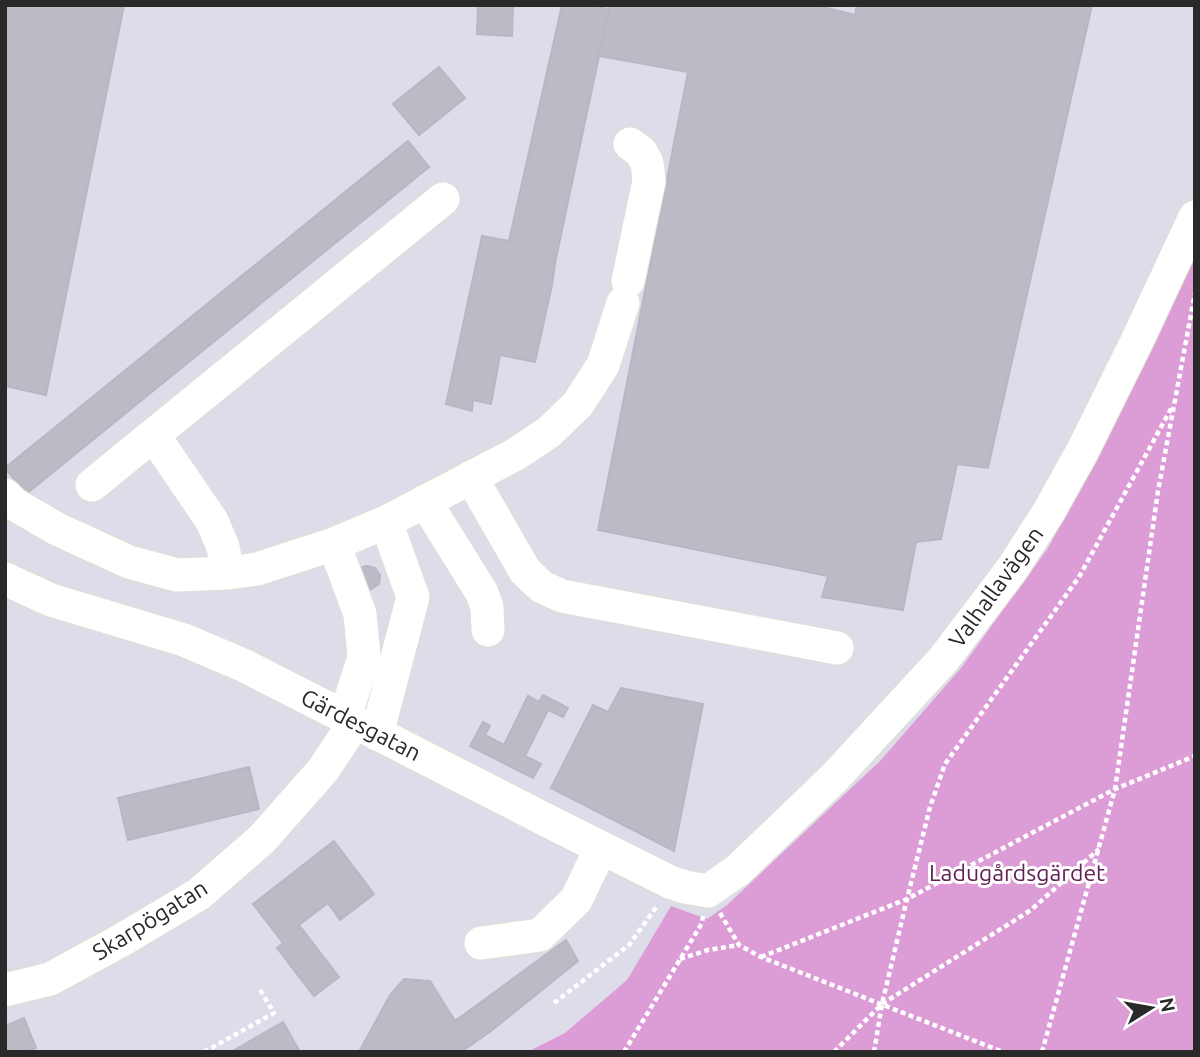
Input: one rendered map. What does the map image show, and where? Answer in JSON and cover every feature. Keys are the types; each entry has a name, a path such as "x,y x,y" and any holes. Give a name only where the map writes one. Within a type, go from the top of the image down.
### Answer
{"street":[{"path":"5,495 14,504 57,529 130,562 177,575 228,573 257,569 334,544 386,522 516,454 549,432 578,404 603,365 626,292 649,181 647,163 641,152 630,144"},
{"path":"92,485 443,199"},
{"name":"Valhallavägen","path":"708,891 738,870 834,778 943,660 1013,569 1082,452 1195,217"},
{"path":"154,436 212,521 223,547 228,573"},
{"path":"471,477 525,571 542,587 562,596 837,648"},
{"path":"425,501 482,593 487,607 488,630"},
{"path":"359,724 413,597 386,522"},
{"path":"334,544 360,614 365,657 359,724"},
{"name":"Gärdesgatan","path":"5,579 51,600 184,640 243,665 670,882 708,891"},
{"name":"Skarpögatan","path":"5,990 50,979 199,894 262,839 323,770 359,724"},
{"path":"481,943 540,935 576,900 601,848"}],"path":[{"path":"1042,1052 1115,789 1158,491 1195,293"},
{"path":"874,1052 882,1004 907,900 930,807 945,764 1079,577 1174,403"},
{"path":"761,957 907,900 1115,789 1195,757"},
{"path":"834,1052 882,1004 1031,910 1100,849"},
{"path":"555,1003 629,945 670,882"},
{"path":"708,891 740,945 761,957 1003,1052"},
{"path":"624,1052 702,923 708,891"},
{"path":"679,959 708,950 740,945"},
{"path":"204,1052 274,1013 259,988"}],"green space":[{"name":"Ladugårdsgärdet","path":"1195,254 1195,1052 527,1052 565,1033 627,980 671,906 707,919 727,905 881,760 961,668 1048,548 1116,421"}],"building":[{"path":"5,5 124,5 46,395 5,386"},
{"path":"478,5 513,5 512,36 477,34"},
{"path":"562,5 590,5 609,9 535,362 500,355 491,404 473,400 472,411 446,404 482,236 509,241"},
{"path":"610,5 815,5 855,15 857,5 1092,5 988,468 957,464 941,539 916,542 903,610 822,597 828,576 598,530 688,72 599,56"},
{"path":"439,67 465,98 419,135 393,104"},
{"path":"408,141 429,167 26,494 5,468"},
{"path":"360,568 375,568 380,575 379,584 371,589 364,589"},
{"path":"621,688 703,704 674,851 551,788 593,705 608,712"},
{"path":"543,695 568,708 563,717 548,710 525,756 541,764 533,778 470,746 483,722 490,726 485,735 504,745 528,696 539,702"},
{"path":"249,767 259,809 128,840 118,798"},
{"path":"334,841 374,894 340,920 328,903 299,925 339,977 314,996 277,948 283,943 253,904"},
{"path":"566,940 578,961 461,1052 359,1052 390,995 404,979 430,981 455,1021"},
{"path":"24,1018 36,1048 26,1052 5,1052 5,1026"},
{"path":"283,1022 300,1052 231,1052"}]}
